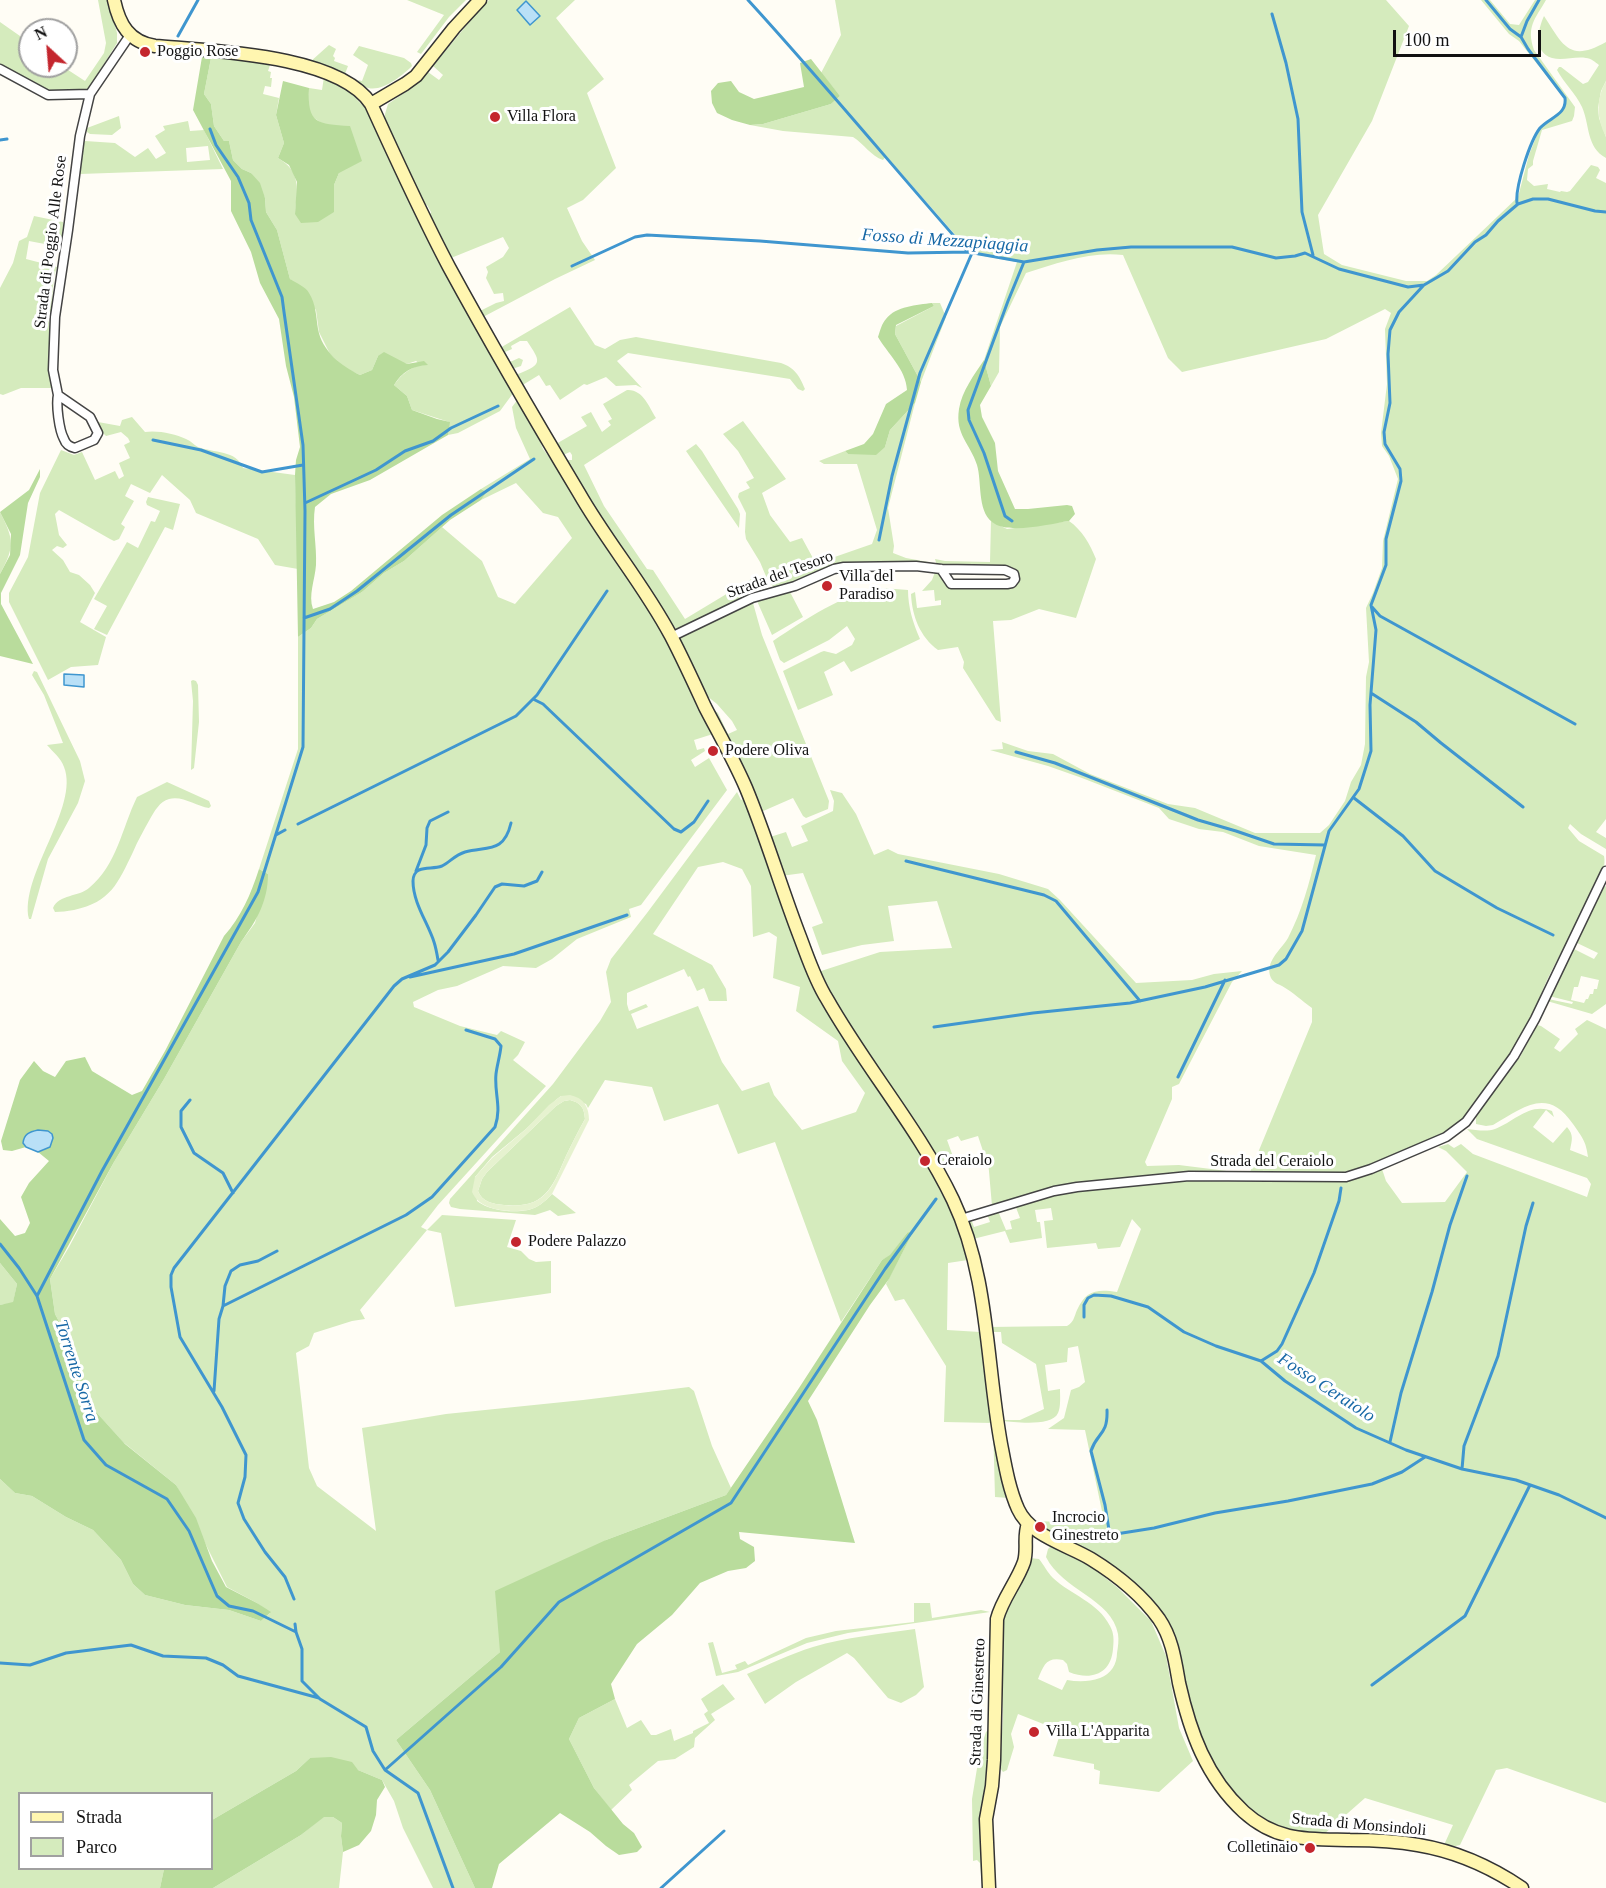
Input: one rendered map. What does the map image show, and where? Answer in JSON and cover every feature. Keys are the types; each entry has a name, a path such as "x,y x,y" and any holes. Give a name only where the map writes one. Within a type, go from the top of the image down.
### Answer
{"main road":[{"path":"114,0 119,19 138,42 241,54 315,69 355,87 371,104 443,254 519,393 580,495 671,636 746,788 790,911 822,991 929,1157 952,1197 974,1257 980,1284 1003,1456 1018,1510 1028,1524"},
{"path":"371,104 416,76 454,28 480,0"},
{"name":"Strada di Ginestreto","path":"989,1888 986,1819 994,1760 997,1619 1025,1559 1025,1534 1028,1524"},
{"name":"Strada di Monsindoli","path":"1028,1524 1111,1572 1140,1597 1159,1619 1171,1644 1186,1714 1203,1757 1228,1795 1255,1821 1275,1832 1297,1839 1396,1842 1455,1854 1497,1873 1522,1888"}],"street":[{"path":"0,69 43,94 64,96 90,94 130,35"},
{"name":"Strada di Poggio Alle Rose","path":"57,395 90,417 98,433 94,440 75,448 68,446 63,439 53,370 55,317 80,136 90,94"},
{"name":"Strada del Tesoro","path":"671,636 752,598 795,586 844,567 916,566 941,569 1005,570 1014,574 1015,579 1012,583 1007,584 951,584 941,569"},
{"name":"Strada del Ceraiolo","path":"961,1219 1054,1191 1077,1187 1189,1176 1346,1178 1446,1137 1466,1122 1514,1056 1535,1018 1606,871"}],"green space":[{"path":"98,0 108,0 117,33 117,43 88,90 49,93 22,78 78,76 85,81 104,53 106,43"},
{"path":"407,0 466,0 449,17 421,54 417,52 444,15"},
{"path":"489,0 575,0 556,18 604,79 587,93 616,168 583,200 567,208 582,241 595,260 483,317 480,311 504,301 503,293 494,294 486,278 488,272 486,267 503,257 509,248 503,237 451,258 429,218 431,212 427,205 422,204 385,124 385,114 388,104 410,89 428,72 439,80 443,75 433,66"},
{"path":"835,0 1386,0 1409,26 1372,121 1318,215 1324,254 1342,265 1406,281 1427,281 1518,197 1529,155 1540,127 1565,105 1564,98 1519,41 1509,34 1481,0 1490,0 1510,24 1519,25 1535,0 1546,0 1531,29 1534,50 1575,107 1572,121 1542,130 1533,165 1528,169 1527,180 1534,186 1548,184 1547,189 1567,192 1591,165 1600,170 1596,178 1606,183 1606,819 1596,832 1606,838 1606,849 1581,834 1570,824 1568,828 1579,841 1604,856 1604,866 1599,880 1547,980 1522,1036 1505,1063 1487,1091 1466,1116 1434,1139 1400,1155 1350,1171 1337,1173 1250,1172 1312,1022 1312,1008 1275,982 1269,972 1271,961 1288,938 1297,918 1316,855 1259,846 1223,832 1199,829 1169,819 1159,808 1082,778 990,750 1003,749 1002,742 1028,751 1053,754 1090,774 1168,804 1195,808 1255,833 1320,833 1329,825 1345,801 1351,782 1361,765 1365,744 1366,677 1369,662 1366,608 1382,568 1383,541 1398,479 1389,456 1382,446 1381,433 1387,384 1385,329 1391,313 1385,309 1326,339 1182,372 1168,358 1123,255 1086,256 1026,273 1000,327 999,372 991,386 984,360 1017,262 972,254 886,156 883,160 879,158 853,137 783,131 750,125 763,124 831,104 840,96 821,73 841,35"},
{"path":"1544,16 1562,43 1575,51 1583,51 1606,42 1606,81 1601,91 1598,108 1606,137 1606,158 1595,148 1582,107 1557,70 1561,67 1583,84 1588,82 1599,65 1588,58 1556,59 1546,55 1542,51 1539,40"},
{"path":"0,22 18,35 18,76 0,66"},
{"path":"329,45 336,49 333,56 334,61 348,66 345,74 310,62"},
{"path":"359,46 404,58 412,66 393,81 378,88 364,86 358,80 362,81 368,65 353,55"},
{"path":"202,57 211,58 204,94 211,104 214,126 224,141 229,141 233,160 260,183 265,198 266,212 277,230 290,279 308,291 314,306 320,337 328,351 339,362 360,375 372,370 378,356 384,352 407,364 424,361 428,365 408,371 394,385 407,396 412,410 450,422 448,435 370,480 331,494 315,507 316,565 311,593 313,609 334,602 351,591 442,515 481,489 487,492 481,500 450,520 404,561 384,573 362,592 317,619 311,628 298,637 295,475 300,447 294,397 286,366 279,319 260,283 251,252 231,211 231,181 193,110"},
{"path":"211,58 237,58 270,65 268,71 271,72 271,87 265,86 263,94 279,98 276,115 284,143 278,158 291,169 296,182 295,214 333,212 334,185 339,173 324,125 310,115 309,88 322,90 324,77 333,80 350,92 367,110 417,215 514,392 500,411 458,433 448,435 449,422 412,410 407,396 394,385 406,372 421,365 416,361 407,364 378,356 372,370 360,375 345,368 330,354 319,332 316,310 290,279 277,230 266,212 265,198 251,173 242,169 233,160 229,141 224,141 214,126 211,104 204,94"},
{"path":"811,59 840,96 831,104 763,124 750,125 717,113 712,103 711,91 718,83 731,81 739,92 754,99 804,87 800,63"},
{"path":"283,81 309,88 310,109 316,120 322,123 350,126 362,161 339,173 334,185 334,212 318,222 301,223 295,214 297,182 289,165 278,158 284,143 276,115"},
{"path":"1606,81 1606,137 1600,123 1598,109 1600,94"},
{"path":"119,116 121,128 112,135 87,132 87,128"},
{"path":"188,121 190,131 204,130 223,169 80,174 85,141 115,143 135,157 148,148 156,159 166,153 155,136 165,130 163,126","holes":["208,146 210,160 187,162 186,148"]},
{"path":"34,216 63,222 64,225 61,241 51,240 50,245 29,241 26,259 57,267 51,312 47,311 49,371 53,388 21,388 3,395 0,394 0,288 13,263 19,241 27,237"},
{"path":"932,303 940,303 946,317 921,382 895,334 896,326 934,306"},
{"path":"932,303 934,306 896,325 895,334 921,382 915,403 890,430 885,447 876,455 848,454 845,451 864,444 873,434 886,404 907,390 900,368 878,337 883,323 895,311"},
{"path":"570,307 595,345 605,349 620,340 636,337 781,363 796,373 805,389 803,391 798,389 790,379 628,353 617,361 642,388 636,385 616,386 606,377 587,385 584,384 560,400 550,385 546,386 539,375 521,386 516,379 518,374 536,364 535,353 527,341 520,341 511,346 512,349 505,352 510,362 519,358 523,360 521,366 515,368 511,367 500,348"},
{"path":"984,360 991,386 980,405 982,417 995,443 998,471 1015,509 1072,506 1075,514 1069,521 1029,528 1008,528 999,526 987,517 982,503 977,465 961,432 958,418 963,396"},
{"path":"627,390 637,392 648,404 656,418 584,465 604,506 647,569 653,570 685,619 758,575 756,583 741,599 677,630 609,533 567,462 572,460 572,455 570,452 563,455 556,444 587,426 581,417 591,412 602,432 611,425 608,421 612,419 603,404"},
{"path":"518,399 534,426 543,449 649,605 713,734 694,740 697,750 704,748 705,751 691,760 695,767 709,758 727,790 641,905 629,909 631,917 577,939 552,959 536,968 503,966 457,986 438,990 413,1002 414,1007 460,1026 497,1035 501,1031 525,1042 513,1060 546,1086 438,1205 421,1227 427,1230 360,1310 365,1319 314,1333 309,1346 296,1353 309,1468 317,1486 376,1531 362,1428 446,1414 689,1387 694,1391 712,1446 731,1488 726,1495 606,1540 500,1652 396,1740 430,1790 475,1888 433,1888 403,1828 394,1801 382,1780 358,1770 310,1758 296,1771 213,1819 213,1792 18,1792 18,1870 164,1870 160,1888 0,1888 0,1479 15,1493 32,1496 93,1530 121,1560 133,1584 145,1595 185,1605 229,1610 261,1621 270,1613 257,1603 227,1587 176,1485 123,1442 88,1403 79,1359 55,1314 50,1279 114,1162 164,1079 241,942 255,923 268,874 259,869 298,749 298,637 311,628 317,619 362,592 384,573 404,561 442,527 482,561 498,597 515,604 572,538 558,517 543,513 516,483 481,500 487,492 481,489 530,459 516,428 512,407"},
{"path":"915,403 888,508 893,553 930,564 844,564 775,588 768,581 746,539 746,513 738,497 739,493 750,488 746,482 754,478 738,451 723,434 743,421 786,479 762,493 770,515 790,542 802,538 814,560 826,560 872,544 877,530 857,464 824,464 819,461 845,451 848,454 885,447 890,430"},
{"path":"132,417 145,432 161,432 182,437 198,447 236,458 243,468 295,475 298,569 275,565 258,539 196,513 190,500 162,475 150,493 131,484 125,496 134,501 121,524 125,527 119,539 114,541 59,510 55,514 59,535 67,545 63,548 57,546 52,550 63,560 70,572 79,575 95,593 80,622 106,637 98,665 71,667 48,680 9,602 9,593 28,557 40,493 61,450 74,455 82,452 95,480 115,471 119,479 124,476 119,463 130,458 124,445 130,442 121,432 106,436 98,422 120,426 122,420"},
{"path":"696,444 738,509 739,528 686,451"},
{"path":"40,469 40,477 28,503 20,555 1,593 1,604 33,664 0,656 0,574 10,555 11,534 0,512 29,490"},
{"path":"148,497 180,504 173,530 165,527 107,635 94,629 107,606 94,599 127,542 138,548 151,521 155,522 160,511 147,505"},
{"path":"0,512 11,543 0,574"},
{"path":"991,521 1007,529 1069,521 1085,538 1096,559 1076,618 1039,609 1011,620 993,621 1001,722 996,720 963,668 964,662 958,647 938,650 926,639 915,618 911,594 915,592 917,608 941,605 941,600 935,601 934,590 922,591 932,580 935,572 938,572 949,587 1007,588 1017,574 937,566 935,559 990,562"},
{"path":"882,588 908,590 911,615 920,639 851,672 844,661 824,672 833,695 798,710 783,671 824,651 836,654 852,645 855,639 847,626 829,640 784,663 780,660 773,641 811,616 839,602"},
{"path":"790,592 803,617 772,635 757,601"},
{"path":"753,603 762,635 829,801 828,809 806,818 793,798 761,812 710,707 718,713 728,734 737,730 717,704 707,696 680,638"},
{"path":"34,671 37,672 80,761 85,781 78,803 48,859 31,919 29,919 28,902 32,883 64,802 67,783 63,764 47,745 63,743 44,695 32,675"},
{"path":"193,680 198,685 199,722 194,768 191,770 193,701 191,681"},
{"path":"167,782 209,801 211,806 204,807 179,798 163,802 152,816 112,890 97,902 87,906 55,912 53,908 56,903 85,891 106,868 118,846 137,797"},
{"path":"830,790 842,793 856,814 874,855 888,849 898,854 999,874 1048,889 1136,983 1192,980 1214,974 1242,971 1232,982 1179,1084 1172,1087 1172,1099 1145,1162 1147,1166 1179,1165 1227,1171 1188,1172 1077,1183 1041,1190 992,1206 988,1160 982,1161 979,1153 983,1151 978,1136 961,1141 958,1136 947,1140 955,1162 943,1169 825,987 818,972 880,952 952,948 937,901 888,906 894,941 862,945 822,955 812,927 823,923 803,873 781,876 770,837 786,832 792,847 808,841 801,826 833,811 834,801"},
{"path":"737,792 741,800 744,799 791,930 819,998 899,1118 945,1193 957,1221 968,1260 948,1263 947,1330 980,1332 993,1422 1009,1498 995,1497 993,1423 944,1422 946,1366 904,1299 895,1301 886,1284 911,1236 907,1233 890,1256 882,1260 841,1322 775,1142 738,1154 718,1104 664,1121 652,1087 605,1080 588,1108 586,1104 561,1096 492,1157 475,1177 477,1201 495,1209 522,1211 538,1206 552,1194 576,1213 558,1216 550,1210 535,1215 451,1207 450,1199 553,1084 600,1021 611,1002 606,972 611,959","holes":["723,862 742,869 751,886 753,937 769,932 777,937 773,978 800,987 796,1011 838,1041 842,1061 865,1093 856,1112 802,1130 774,1095 769,1082 742,1091 722,1062 698,1006 637,1029 631,1014 648,1007 646,1004 629,1011 627,993 684,969 697,991 704,988 709,1001 727,1001 726,989 712,965 653,934 698,867"]},
{"path":"259,869 268,874 264,902 257,918 114,1162 50,1279 55,1314 79,1359 88,1403 125,1444 176,1485 196,1518 212,1561 226,1587 271,1612 261,1621 229,1610 185,1605 145,1595 133,1584 121,1560 93,1530 32,1496 15,1493 0,1479 0,1305 13,1302 17,1284 0,1263 0,1219 15,1236 25,1233 30,1223 21,1197 29,1183 49,1161 38,1152 44,1150 23,1143 26,1147 12,1151 3,1150 1,1141 20,1080 34,1061 43,1071 55,1077 66,1061 85,1057 92,1071 132,1095 142,1091 224,936 245,905"},
{"path":"1606,886 1606,1004 1592,1014 1547,1001 1548,999 1572,1004 1573,1002 1549,996 1572,948 1594,959 1598,953 1575,942","holes":["1581,976 1599,980 1597,989 1594,989 1593,994 1590,994 1584,1003 1571,1000 1574,987 1578,987"]},
{"path":"1587,1020 1606,1029 1606,1803 1507,1768 1496,1770 1460,1845 1451,1847 1444,1845 1453,1825 1365,1798 1323,1835 1291,1832 1262,1820 1247,1809 1213,1767 1197,1732 1173,1634 1104,1562 1033,1521 1062,1522 1103,1516 1085,1430 1048,1429 1064,1418 1071,1390 1085,1382 1078,1346 1068,1348 1067,1362 1045,1365 1048,1391 1060,1389 1060,1408 1054,1417 1033,1423 1002,1421 1020,1420 1044,1409 1036,1364 1002,1343 1001,1332 990,1332 989,1327 1067,1326 1072,1321 1080,1303 1088,1295 1098,1291 1117,1292 1141,1229 1132,1219 1120,1247 1098,1249 1096,1243 1047,1248 1044,1221 1053,1220 1051,1208 1035,1210 1037,1222 1040,1222 1042,1238 1010,1243 1005,1231 973,1239 967,1221 971,1219 974,1227 990,1222 987,1214 998,1211 1006,1230 1012,1229 1010,1221 1020,1218 1015,1205 1079,1189 1190,1181 1345,1182 1382,1169 1386,1181 1402,1203 1445,1202 1467,1172 1446,1151 1438,1147 1448,1144 1454,1148 1461,1144 1473,1154 1587,1197 1591,1184 1587,1178 1477,1139 1467,1129 1492,1130 1530,1111 1544,1109 1552,1111 1554,1117 1546,1110 1533,1127 1553,1143 1567,1127 1572,1135 1570,1150 1588,1157 1585,1143 1573,1124 1563,1112 1544,1103 1525,1107 1493,1125 1476,1124 1476,1114 1520,1057 1537,1025 1560,1039 1554,1048 1560,1052 1578,1034 1575,1029"},
{"path":"561,1096 575,1096 582,1101 587,1107 589,1120 552,1194 535,1208 528,1210 504,1211 482,1203 472,1192 475,1177 492,1158","holes":["564,1101 574,1101 581,1106 585,1119 556,1178 545,1194 529,1204 518,1205 496,1204 482,1198 478,1191 487,1172 556,1106"]},
{"path":"570,1100 581,1106 585,1119 556,1178 545,1194 529,1204 518,1205 496,1204 482,1198 478,1191 487,1172 556,1106"},
{"path":"442,1215 516,1220 507,1247 521,1251 536,1262 551,1261 551,1293 455,1307 441,1233 427,1230"},
{"path":"910,1232 911,1236 889,1279 808,1401 817,1420 855,1543 739,1532 740,1539 754,1547 755,1561 746,1568 728,1571 700,1583 672,1615 637,1644 611,1684 615,1699 579,1718 569,1739 594,1788 623,1824 634,1833 642,1847 637,1852 619,1855 590,1832 560,1813 499,1864 492,1888 475,1888 430,1790 396,1740 500,1652 495,1591 606,1540 726,1495 882,1260 890,1255"},
{"path":"0,1263 17,1284 13,1303 0,1305"},
{"path":"1051,1546 1068,1552 1093,1568 1118,1588 1151,1621 1166,1656 1179,1728 1193,1761 1159,1792 1099,1784 1100,1771 1094,1769 1094,1764 1053,1756 1061,1731 1018,1714 1011,1734 1014,1747 1007,1770 1003,1772 1000,1768 1003,1716 1000,1625 1030,1558 1039,1559 1053,1578 1099,1611 1110,1626 1113,1637 1111,1658 1104,1670 1092,1675 1077,1675 1069,1672 1063,1660 1057,1659 1046,1663 1038,1679 1062,1690 1067,1680 1088,1681 1104,1676 1113,1668 1116,1661 1118,1636 1114,1622 1097,1603 1053,1568 1046,1557"},
{"path":"914,1603 930,1603 932,1618 981,1610 990,1612 848,1633 807,1643 738,1672 716,1676 708,1643 713,1642 722,1673 737,1669 735,1665 745,1661 748,1665 806,1638 836,1631 914,1622"},
{"path":"915,1629 924,1687 916,1695 901,1703 888,1698 854,1658 847,1653 796,1682 765,1704 747,1674 813,1647 864,1636"},
{"path":"723,1684 735,1699 711,1714 715,1720 695,1738 694,1747 675,1759 658,1761 629,1785 632,1790 611,1810 594,1788 569,1739 579,1718 615,1699 627,1728 641,1720 651,1735 671,1729 674,1741 709,1723 704,1714 708,1711 701,1699"},
{"path":"990,1728 987,1782 980,1821 984,1888 982,1888 980,1863 977,1860 973,1861 972,1799 980,1750 986,1732"},
{"path":"331,1757 352,1762 358,1770 382,1780 385,1787 377,1800 376,1815 371,1831 359,1845 343,1852 342,1823 333,1817 324,1817 301,1835 213,1888 160,1888 164,1870 213,1870 213,1819 296,1771 310,1758"},
{"path":"324,1816 333,1817 342,1823 343,1852 339,1888 213,1888 301,1835"}],"water":[{"path":"526,1 540,16 530,25 517,10"},
{"path":"64,674 84,675 84,687 64,685"},
{"path":"38,1130 48,1131 53,1138 50,1147 38,1152 26,1147 23,1143 24,1137"}],"waterway":[{"path":"178,36 198,0"},
{"path":"748,0 968,252"},
{"path":"1486,0 1510,29 1521,37"},
{"path":"1517,203 1521,176 1536,134 1544,124 1561,112 1565,104 1565,98 1521,37 1539,0"},
{"path":"1272,14 1286,63 1298,119 1302,212 1313,255"},
{"path":"37,1296 102,1171 258,892 303,747 305,511 303,445 282,297 251,220 249,203 238,177 216,145 210,129"},
{"path":"0,140 7,139"},
{"name":"Fosso di Mezzapiaggia","path":"572,266 635,237 647,235 908,253 968,252 1024,262 1131,247 1232,247 1276,258 1305,253 1339,269 1408,287 1424,285 1448,271 1475,242 1486,235 1518,204 1533,199 1548,199 1606,212"},
{"path":"879,540 892,476 920,373 972,253"},
{"path":"1012,521 1005,516 984,453 969,420 968,410 1024,262"},
{"path":"934,1027 1033,1013 1130,1003 1205,987 1279,965 1286,959 1302,931 1329,831 1359,789 1371,751 1370,705 1376,630 1371,605 1386,565 1386,539 1401,481 1400,469 1385,444 1384,432 1390,403 1388,354 1390,330 1399,312 1423,286"},
{"path":"305,503 376,470 405,451 433,441 451,428 498,406"},
{"path":"153,440 201,450 262,472 303,465"},
{"path":"304,618 330,609 357,591 451,515 534,459"},
{"path":"298,824 516,716 537,695 607,591"},
{"path":"1372,607 1380,616 1575,724"},
{"path":"1371,693 1416,722 1523,807"},
{"path":"533,699 543,704 674,829 681,832 694,822 708,801"},
{"path":"1016,752 1055,763 1198,820 1274,844 1325,845"},
{"path":"1354,798 1403,836 1435,871 1497,908 1553,935"},
{"path":"416,871 426,845 427,828 430,821 448,812"},
{"path":"438,960 434,942 415,897 414,875 419,870 442,866 465,852 499,844 508,833 511,823"},
{"path":"276,835 285,830"},
{"path":"906,861 1044,895 1056,901 1140,1001"},
{"path":"294,1599 285,1577 265,1552 244,1519 238,1503 245,1477 246,1455 222,1407 180,1337 171,1275 174,1268 394,986 402,979 435,965 448,952 495,887 502,884 524,886 537,881 542,872"},
{"path":"410,977 514,954 627,915"},
{"path":"1178,1077 1225,980"},
{"path":"214,1391 219,1319 223,1306 406,1215 432,1197 495,1127 498,1113 496,1074 501,1046 495,1039 466,1030"},
{"path":"190,1100 181,1111 181,1127 194,1153 223,1173 233,1193"},
{"path":"1390,1442 1401,1393 1450,1225 1467,1176"},
{"path":"1261,1361 1277,1351 1282,1344 1314,1273 1339,1201 1341,1188"},
{"path":"385,1770 501,1667 559,1602 731,1503 885,1269 936,1199"},
{"path":"1462,1469 1464,1446 1498,1356 1533,1203"},
{"name":"Torrente Sorra","path":"0,1244 37,1296 84,1440 106,1465 167,1499 189,1531 217,1596 229,1606 253,1611 296,1632 302,1649 302,1681 320,1699 366,1727 373,1751 385,1770 418,1793 453,1888"},
{"path":"223,1306 225,1286 231,1271 240,1265 258,1261 277,1251"},
{"name":"Fosso Ceraiolo","path":"1084,1317 1084,1305 1088,1298 1094,1295 1111,1296 1148,1307 1184,1332 1216,1346 1261,1361 1285,1381 1356,1428 1406,1450 1462,1469 1516,1480 1559,1495 1606,1518"},
{"path":"1107,1410 1106,1425 1091,1451 1109,1530 1116,1534 1372,1484 1402,1472 1425,1457"},
{"path":"1372,1685 1465,1616 1530,1485"},
{"name":"Torrente Sorra","path":"295,1624 296,1632"},
{"path":"0,1663 30,1665 66,1653 131,1645 163,1656 206,1658 223,1665 238,1676 319,1698"},
{"path":"661,1888 724,1831"}],"place":[{"name":"Poggio Rose","path":"145,52"},
{"name":"Villa Flora","path":"495,117"},
{"name":"Villa del Paradiso","path":"827,586"},
{"name":"Podere Oliva","path":"713,751"},
{"name":"Ceraiolo","path":"925,1161"},
{"name":"Podere Palazzo","path":"516,1242"},
{"name":"Incrocio Ginestreto","path":"1040,1527"},
{"name":"Villa L'Apparita","path":"1034,1732"},
{"name":"Colletinaio","path":"1310,1848"}]}
